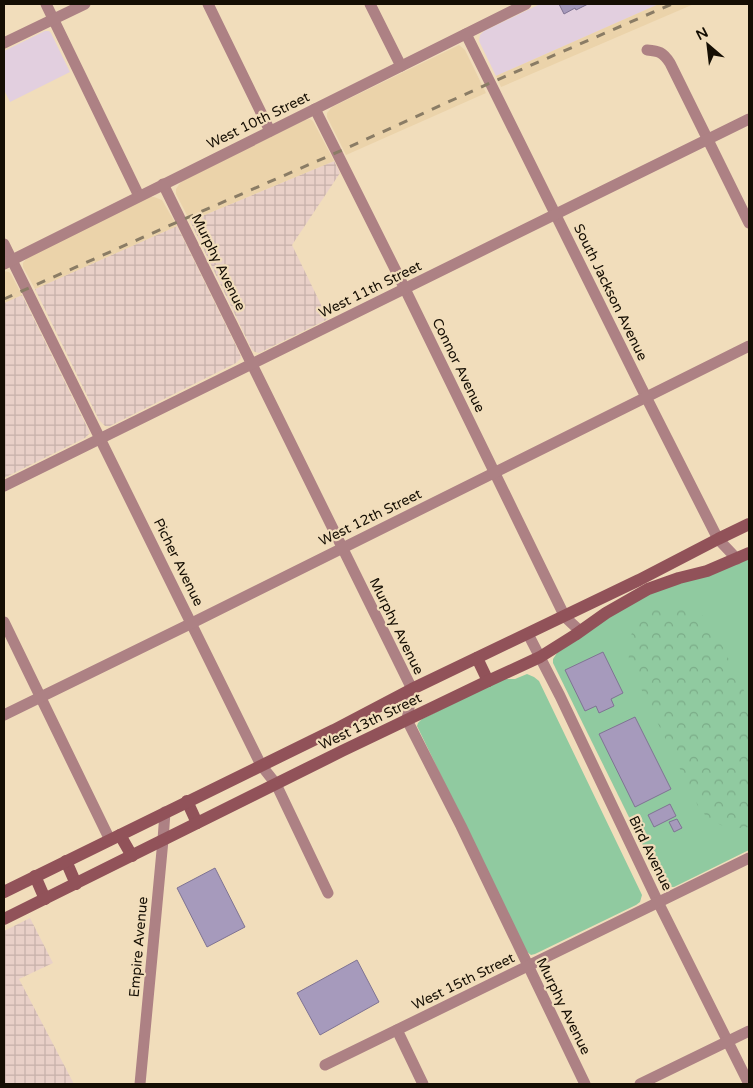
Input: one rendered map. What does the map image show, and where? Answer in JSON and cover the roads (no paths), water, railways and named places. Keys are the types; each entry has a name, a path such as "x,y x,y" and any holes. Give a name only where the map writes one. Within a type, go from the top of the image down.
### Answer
{"street":[{"path":"46,4 139,196"},
{"path":"4,44 85,4"},
{"path":"208,4 270,131"},
{"path":"370,4 400,66"},
{"name":"West 10th Street","path":"8,262 526,4"},
{"name":"South Jackson Avenue","path":"466,34 718,539 737,559"},
{"path":"647,50 661,52 666,55 749,223"},
{"name":"Connor Avenue","path":"316,109 565,616 580,631"},
{"name":"West 11th Street","path":"4,486 749,119"},
{"name":"Murphy Avenue","path":"164,184 412,689 407,720 461,826 586,1084"},
{"name":"Picher Avenue","path":"4,244 8,262 101,438 262,764 276,784 328,893"},
{"name":"West 12th Street","path":"4,715 749,346"},
{"name":"West 13th Street","path":"4,892 749,524"},
{"name":"West 13th Street","path":"4,919 342,751 540,657 606,613 648,589 679,578 708,571 749,552"},
{"path":"4,622 40,697 115,837 132,856"},
{"name":"Bird Avenue","path":"528,634 560,696 658,902 748,1084"},
{"path":"477,658 488,681"},
{"path":"334,730 342,751"},
{"path":"187,802 198,823"},
{"name":"Empire Avenue","path":"140,1084 165,812"},
{"name":"West 15th Street","path":"325,1065 749,858"},
{"path":"66,861 76,884"},
{"path":"34,876 45,899"},
{"path":"397,1030 423,1084"},
{"path":"640,1084 749,1031"}],"railway":[{"path":"4,299 672,4"}]}
